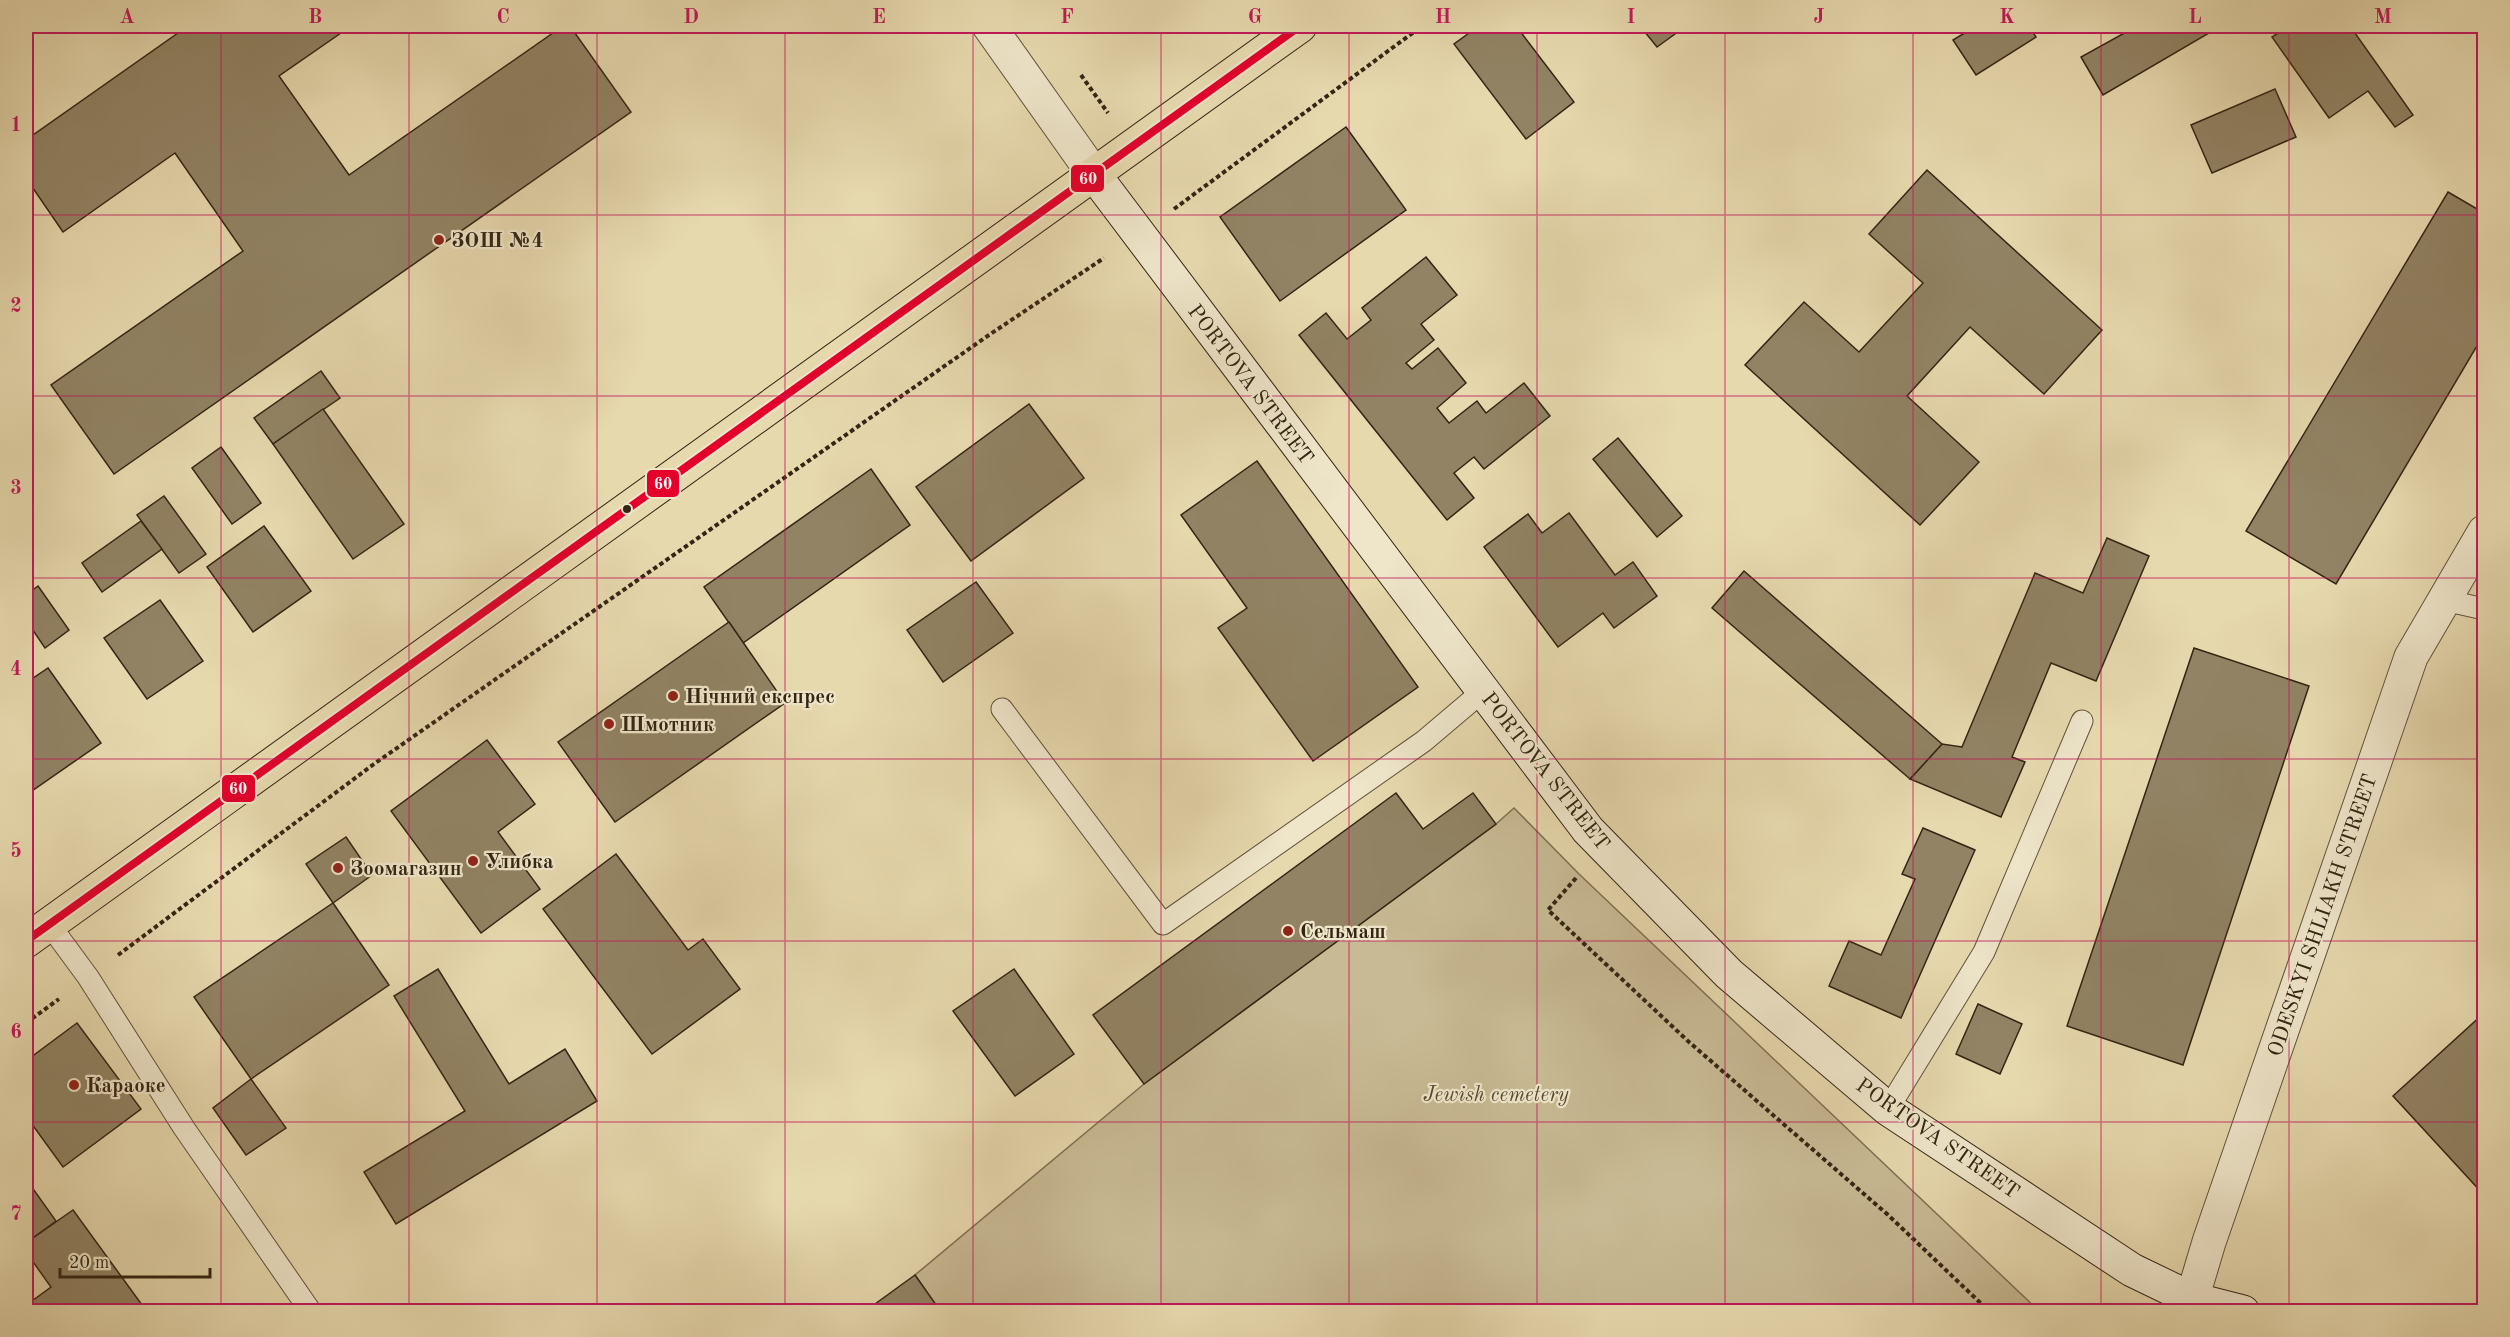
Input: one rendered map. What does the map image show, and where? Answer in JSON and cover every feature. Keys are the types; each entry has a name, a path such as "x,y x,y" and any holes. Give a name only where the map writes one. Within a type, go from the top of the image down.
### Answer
{"main road":[{"name":"PORTOVA STREET","path":"989,26 1139,235 1588,830 1605,848 1729,974 1888,1109 2132,1270 2191,1305 2243,1311"},
{"path":"37,933 1300,26"},
{"name":"ODESKYI SHLIAKH STREET","path":"2191,1305 2209,1242 2411,657 2484,531"}],"lane":[{"path":"2444,600 2484,609"},
{"path":"1002,708 1164,924 1424,741 1483,691"},
{"path":"1888,1109 1984,952 2082,721"},
{"path":"37,933 88,977 184,1128 311,1311"}],"path":[{"path":"26,1023 374,764 989,335 1139,235 1422,26"},
{"path":"1078,71 1132,145"},
{"path":"1605,848 1548,910 1689,1042 1887,1214 1990,1311"}],"green space":[{"name":"Jewish cemetery","path":"1514,808 1579,874 2039,1311 941,1312 915,1275 1144,1084 1496,824"}],"building":[{"path":"188,26 351,26 279,76 349,175 563,26 570,26 631,112 114,474 51,385 243,251 175,153 63,232 26,178 26,140"},
{"path":"1479,26 1516,26 1574,102 1526,139 1454,44"},
{"path":"1640,26 1686,26 1657,47"},
{"path":"1976,26 2029,26 2036,37 1976,75 1953,40"},
{"path":"2137,26 2221,26 2103,95 2081,57"},
{"path":"2289,26 2350,26 2413,115 2395,127 2368,91 2329,118 2272,37"},
{"path":"2275,89 2296,137 2212,173 2191,125"},
{"path":"1346,127 1406,210 1280,301 1220,217"},
{"path":"1927,170 2102,330 2044,394 1970,327 1907,396 1979,462 1920,525 1745,365 1804,302 1859,352 1923,283 1869,234"},
{"path":"2448,192 2484,213 2484,334 2336,584 2246,531"},
{"path":"1426,257 1457,295 1421,324 1434,340 1406,363 1412,369 1438,348 1466,383 1437,408 1449,423 1477,401 1486,413 1524,383 1550,416 1484,469 1474,457 1454,473 1474,498 1447,520 1299,335 1326,313 1347,339 1371,320 1362,308"},
{"path":"321,371 340,398 273,444 254,418"},
{"path":"1029,404 1084,478 971,561 916,487"},
{"path":"323,409 404,524 353,559 273,444"},
{"path":"1618,438 1682,516 1657,537 1593,459"},
{"path":"221,447 261,503 232,524 192,468"},
{"path":"1257,461 1418,687 1313,761 1218,628 1247,608 1181,515"},
{"path":"871,469 910,525 743,643 704,587"},
{"path":"164,496 206,554 179,573 137,515"},
{"path":"1569,513 1615,575 1633,562 1657,596 1614,628 1603,613 1558,647 1484,547 1528,514 1542,533"},
{"path":"141,521 162,549 102,592 82,563"},
{"path":"264,526 311,591 253,632 207,567"},
{"path":"2107,538 2149,556 2096,681 2051,663 2012,757 2025,762 2001,817 1910,779 1942,744 1962,747 2035,573 2083,593"},
{"path":"1744,571 1942,744 1910,779 1712,608"},
{"path":"976,582 1013,633 943,682 907,630"},
{"path":"38,586 69,630 45,648 26,620 26,595"},
{"path":"160,600 203,661 147,699 104,638"},
{"path":"729,622 785,703 615,822 558,742"},
{"path":"2194,648 2309,686 2183,1065 2067,1026"},
{"path":"48,668 101,743 26,795 26,683"},
{"name":"Улибка","path":"487,740 535,804 498,832 540,889 481,933 391,811"},
{"path":"1396,793 1423,829 1473,793 1496,824 1144,1084 1093,1015"},
{"path":"1923,828 1975,850 1901,1018 1829,986 1849,941 1881,955 1915,879 1902,874"},
{"path":"346,837 372,875 333,903 306,864"},
{"path":"616,854 688,950 703,939 740,989 652,1054 543,909"},
{"path":"333,903 389,985 251,1079 194,997"},
{"path":"438,969 509,1084 565,1049 597,1101 396,1224 364,1172 465,1111 394,996"},
{"path":"1014,969 1074,1054 1015,1096 953,1011"},
{"path":"1978,1004 2022,1024 2000,1074 1956,1054"},
{"path":"2484,1013 2484,1195 2393,1096"},
{"name":"Караоке","path":"77,1023 141,1109 63,1167 26,1116 26,1061"},
{"path":"251,1079 286,1128 246,1155 213,1108"},
{"path":"26,1179 56,1221 26,1243"},
{"path":"73,1210 142,1305 134,1312 34,1312 28,1304 51,1287 26,1252 26,1243"},
{"path":"915,1275 941,1312 864,1312"}],"transit line":[{"name":"60","path":"26,941 1300,26"}],"place":[{"name":"ЗОШ №4","path":"439,240"},
{"name":"Нічний експрес","path":"673,696"},
{"name":"Шмотник","path":"609,724"},
{"name":"Улибка","path":"473,861"},
{"name":"Зоомагазин","path":"338,868"},
{"name":"Сельмаш","path":"1288,931"},
{"name":"Караоке","path":"74,1085"}]}
